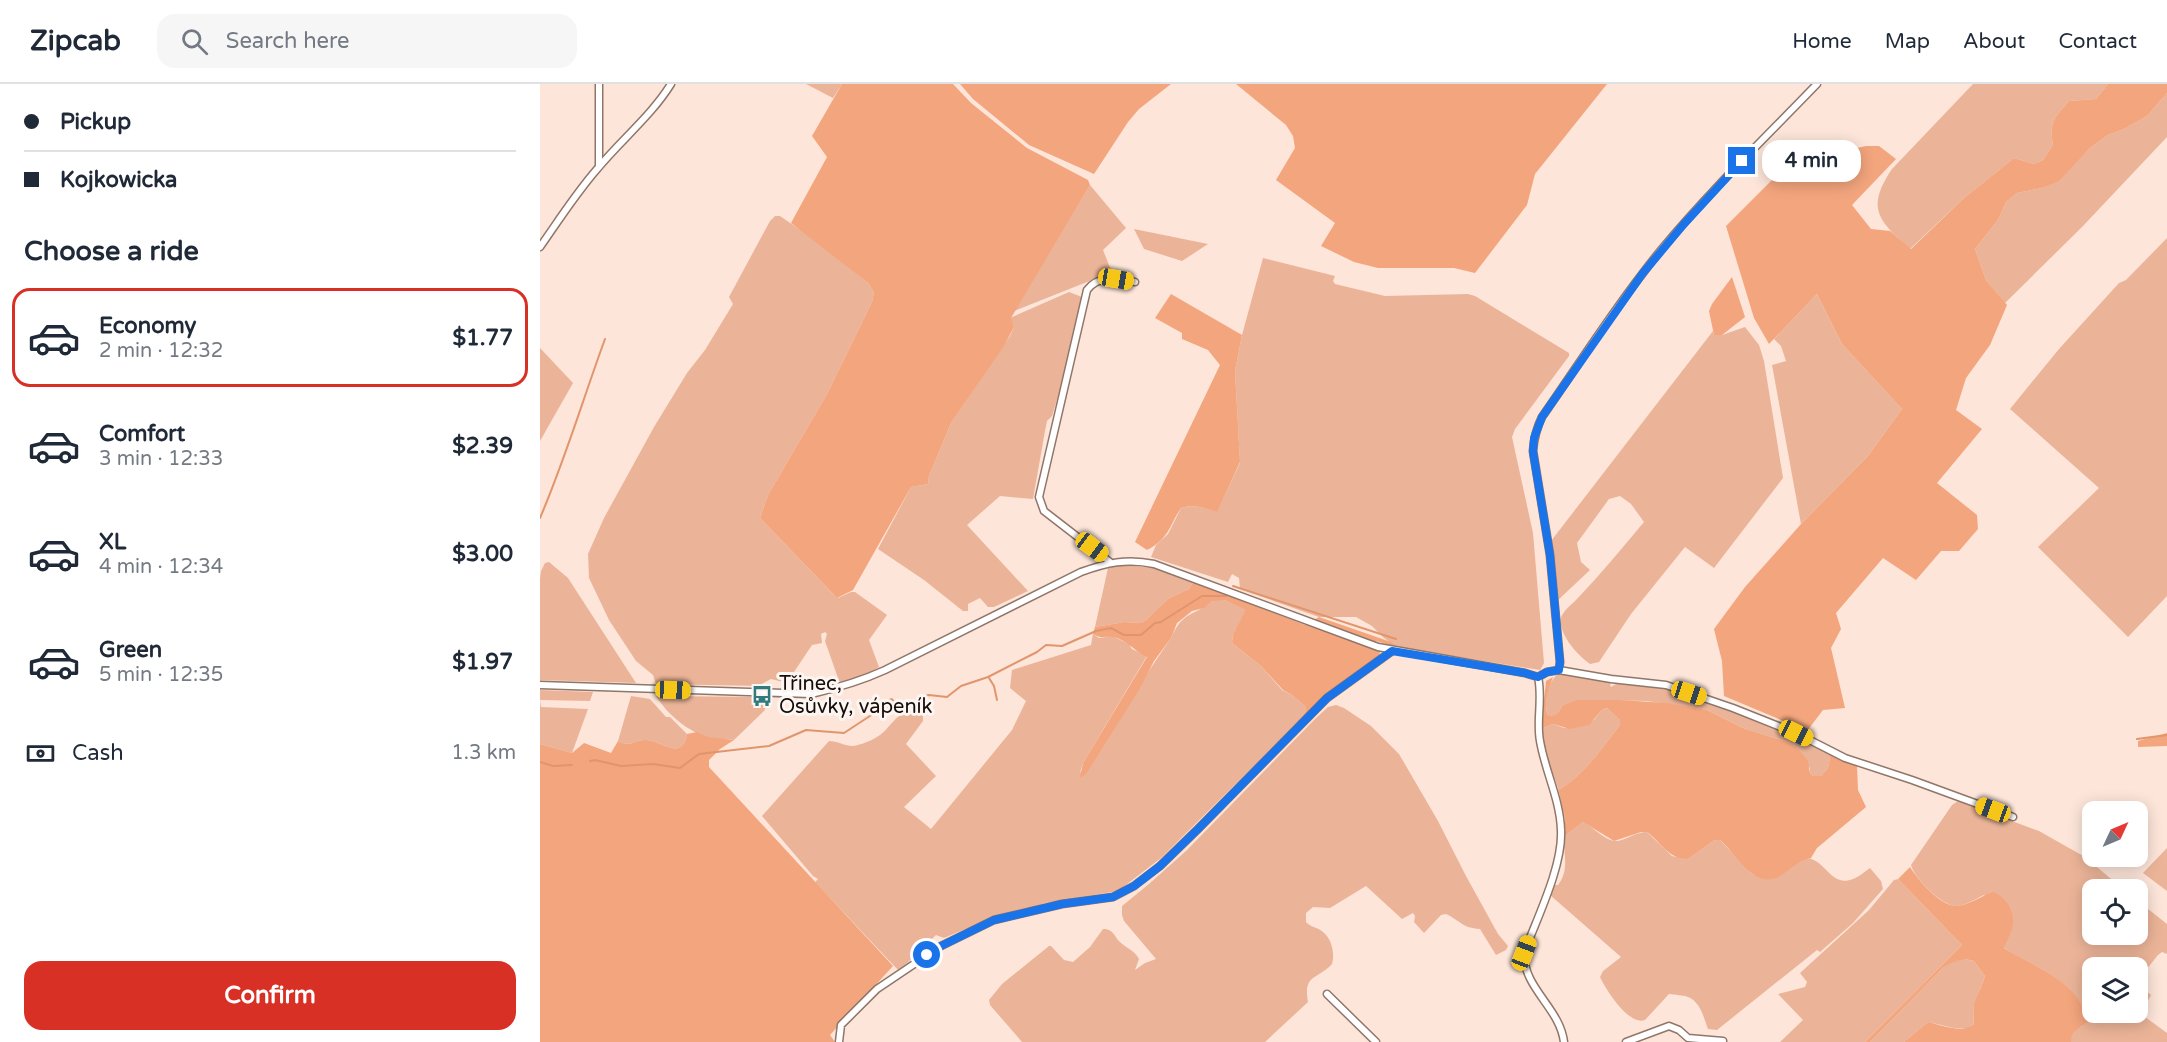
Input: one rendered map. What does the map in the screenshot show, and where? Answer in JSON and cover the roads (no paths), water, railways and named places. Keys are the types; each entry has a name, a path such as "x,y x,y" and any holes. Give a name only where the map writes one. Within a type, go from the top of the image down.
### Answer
{"street":[{"path":"599,84 599,166"},
{"path":"540,247 571,201 599,166 639,126 671,84"},
{"path":"1559,670 1550,555 1533,452 1537,427 1626,296 1661,251 1709,196 1817,84"},
{"path":"1110,562 1044,511 1039,497 1087,290 1094,283 1108,278 1135,282"},
{"path":"540,685 799,693 837,688 885,670 1081,572 1110,562 1129,561 1154,564 1392,651 1538,677 1547,672 1559,670 1666,685 1796,733 1845,758 2013,817"},
{"path":"839,1042 842,1025 877,989 941,946 994,920 1062,904 1113,897 1134,886 1160,866 1327,698 1392,651"},
{"path":"1538,677 1540,741 1559,811 1561,831 1560,850 1524,953 1524,961 1533,985 1554,1013 1564,1042"},
{"path":"1327,994 1376,1042"},
{"path":"1626,1042 1668,1026 1679,1030 1688,1038 1723,1041"}],"waterway":[{"path":"540,518 566,452 605,339"},
{"path":"1233,586 1396,639"},
{"path":"919,697 929,695 947,697 961,686 988,677 1046,645 1062,646 1096,631 1111,628 1124,635 1141,635 1155,623 1161,622 1202,596 1226,596"},
{"path":"989,678 994,686 997,700"},
{"path":"590,761 621,766 653,764 680,768 699,754 769,746 806,730 844,733 879,710"},
{"path":"2137,739 2167,735"},
{"path":"540,762 553,766 572,765"}],"place":[{"name":"Třinec, Osůvky, vápeník","path":"762,696"}]}
